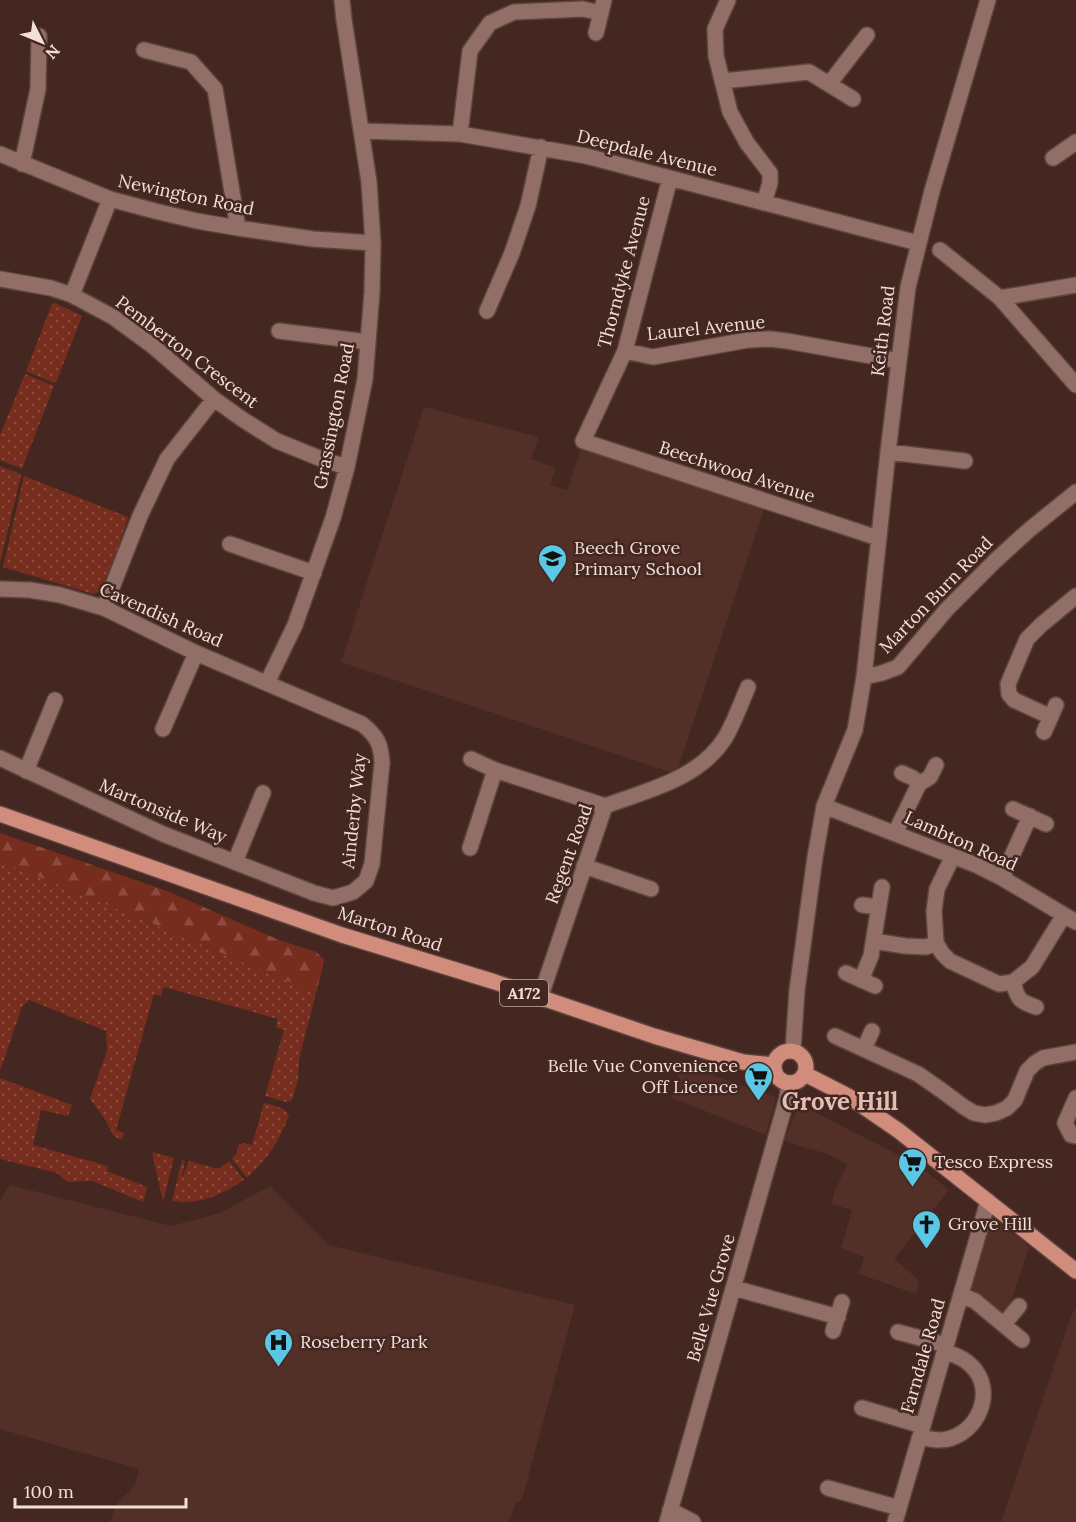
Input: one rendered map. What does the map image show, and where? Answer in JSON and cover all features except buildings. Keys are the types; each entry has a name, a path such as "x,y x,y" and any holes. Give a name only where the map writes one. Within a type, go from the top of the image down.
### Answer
{"main road":[{"name":"Marton Road","path":"0,813 342,935 495,982 664,1040 743,1062 774,1065"},
{"path":"793,1050 805,1059 807,1069 798,1081 789,1083 779,1079 774,1065 782,1052 793,1050"},
{"path":"805,1074 848,1096 899,1131 1076,1271"}],"street":[{"name":"Grassington Road","path":"267,683 295,625 333,518 347,467 364,379 372,292 373,243 369,182 342,0"},
{"path":"728,0 715,29 716,56 730,112 747,143 770,172 770,183 764,203"},
{"name":"Keith Road","path":"864,677 908,287 918,243 988,0"},
{"path":"460,134 470,51 490,23 514,12 602,6 596,33"},
{"path":"830,84 867,35"},
{"path":"22,164 38,89 38,36"},
{"path":"144,50 191,62 215,89 238,228"},
{"path":"723,81 809,72 853,99"},
{"name":"Deepdale Avenue","path":"361,131 460,134 586,156 918,243"},
{"path":"1053,158 1076,142"},
{"path":"487,311 522,225 541,147"},
{"name":"Newington Road","path":"0,154 110,200 197,221 313,238 373,243"},
{"name":"Thorndyke Avenue","path":"584,441 625,351 669,178"},
{"path":"72,295 110,200"},
{"path":"940,250 1000,297 1076,385"},
{"name":"Pemberton Crescent","path":"0,279 51,288 72,295 113,317 154,347 214,399 242,419 277,441 347,467"},
{"path":"1000,297 1076,285"},
{"path":"279,332 368,342"},
{"name":"Laurel Avenue","path":"625,351 653,357 748,340 770,339 787,340 899,361"},
{"path":"104,608 140,516 168,459 214,399"},
{"name":"Beechwood Avenue","path":"584,441 878,538"},
{"path":"888,452 965,461"},
{"name":"Marton Burn Road","path":"864,677 898,667 947,609 996,560 1076,492"},
{"path":"230,544 314,573"},
{"name":"Cavendish Road","path":"0,589 30,590 60,595 104,608 196,653 267,683"},
{"path":"1044,732 1053,711 1014,700 1009,694 1008,684 1028,639 1076,596"},
{"path":"164,729 196,653"},
{"path":"793,1050 797,990 814,857 824,806 855,730 864,677"},
{"name":"Ainderby Way","path":"267,683 362,724 373,733 381,748 382,763 372,864 366,881 353,892 333,898 314,893"},
{"name":"Regent Road","path":"540,998 605,806 677,779 703,764 724,738 748,687"},
{"path":"26,771 55,700"},
{"name":"Martonside Way","path":"0,758 163,834 314,893"},
{"path":"471,759 495,770 605,806"},
{"path":"895,833 918,784 930,777 936,765"},
{"path":"470,848 495,770"},
{"path":"902,773 913,778 918,784"},
{"path":"235,862 263,793"},
{"name":"Lambton Road","path":"824,806 953,856 1002,878 1070,918"},
{"path":"1013,809 1046,824"},
{"path":"1002,878 1030,816"},
{"path":"953,856 937,889 934,911 936,943 950,961 999,984 1013,982 1032,967 1070,918"},
{"path":"584,866 651,889"},
{"path":"861,980 871,956 882,887"},
{"path":"862,905 878,907"},
{"path":"874,941 926,947 936,943"},
{"path":"846,973 875,986"},
{"path":"1013,982 1022,1002 1036,1007"},
{"path":"864,1049 872,1031"},
{"path":"835,1036 918,1074 964,1107 974,1113 985,1115 1007,1108 1015,1100 1028,1071 1035,1063 1043,1058 1076,1052"},
{"name":"Belle Vue Grove","path":"669,1516 787,1098 789,1083"},
{"path":"1076,1098 1065,1123 1071,1135 1076,1136"},
{"name":"Farndale Road","path":"897,1515 988,1201"},
{"path":"734,1288 836,1324 842,1302"},
{"path":"961,1295 975,1301 1022,1340"},
{"path":"1004,1324 1019,1306"},
{"path":"862,1408 940,1440 957,1436 971,1426 979,1412 982,1404 982,1386 975,1371 965,1360 946,1348 898,1332"},
{"path":"828,1488 897,1515"},
{"path":"669,1516 693,1522"}],"shaded area":[{"name":"Beech Grove Primary School","path":"424,407 539,437 531,459 556,468 550,485 567,490 581,449 764,509 676,774 341,662"},
{"path":"681,1065 776,1097 766,1135 672,1098"},
{"path":"799,1104 918,1165 949,1190 894,1259 919,1280 916,1294 859,1274 864,1257 841,1248 852,1210 831,1204 847,1164 827,1154 784,1141"},
{"name":"Roseberry Park","path":"10,1185 171,1226 220,1213 270,1186 329,1245 575,1305 522,1499 515,1504 509,1522 110,1522 116,1504 134,1487 139,1469 0,1429 0,1200"},
{"path":"991,1215 1029,1247 1006,1317 968,1290"},
{"path":"1076,1308 1076,1522 1001,1522 1072,1313"}],"green space":[{"path":"55,303 82,316 54,383 26,371 52,304"},
{"path":"25,374 54,386 22,469 0,460 0,435"},
{"path":"0,466 21,474 21,476 0,563"},
{"path":"24,476 128,517 118,548 99,592 93,594 3,567"},
{"path":"0,833 167,891 279,940 316,952 324,959 316,993 0,861"},
{"path":"0,861 316,993 299,1059 298,1080 292,1100 286,1102 265,1096 284,1030 276,1028 278,1019 164,987 161,996 154,994 116,1130 124,1133 122,1140 114,1136 90,1099 107,1051 106,1031 29,1000 22,1007 0,1071"},
{"path":"0,1078 72,1105 68,1116 41,1110 33,1145 108,1166 107,1171 147,1187 143,1202 92,1181 68,1182 57,1173 0,1159"},
{"path":"264,1103 282,1108 289,1116 272,1149 247,1178 232,1159 239,1144 252,1145"},
{"path":"152,1152 174,1158 163,1202"},
{"path":"182,1160 185,1161 182,1176 189,1161 220,1168 229,1161 244,1180 210,1198 192,1202 172,1201"}],"place":[{"name":"Beech Grove Primary School","path":"553,584"},
{"name":"Belle Vue Convenience Off Licence","path":"759,1102"},
{"name":"Tesco Express","path":"913,1188"},
{"name":"Grove Hill","path":"927,1250"},
{"name":"Roseberry Park","path":"279,1368"}],"district":[{"name":"Grove Hill","path":"840,1102"}]}
